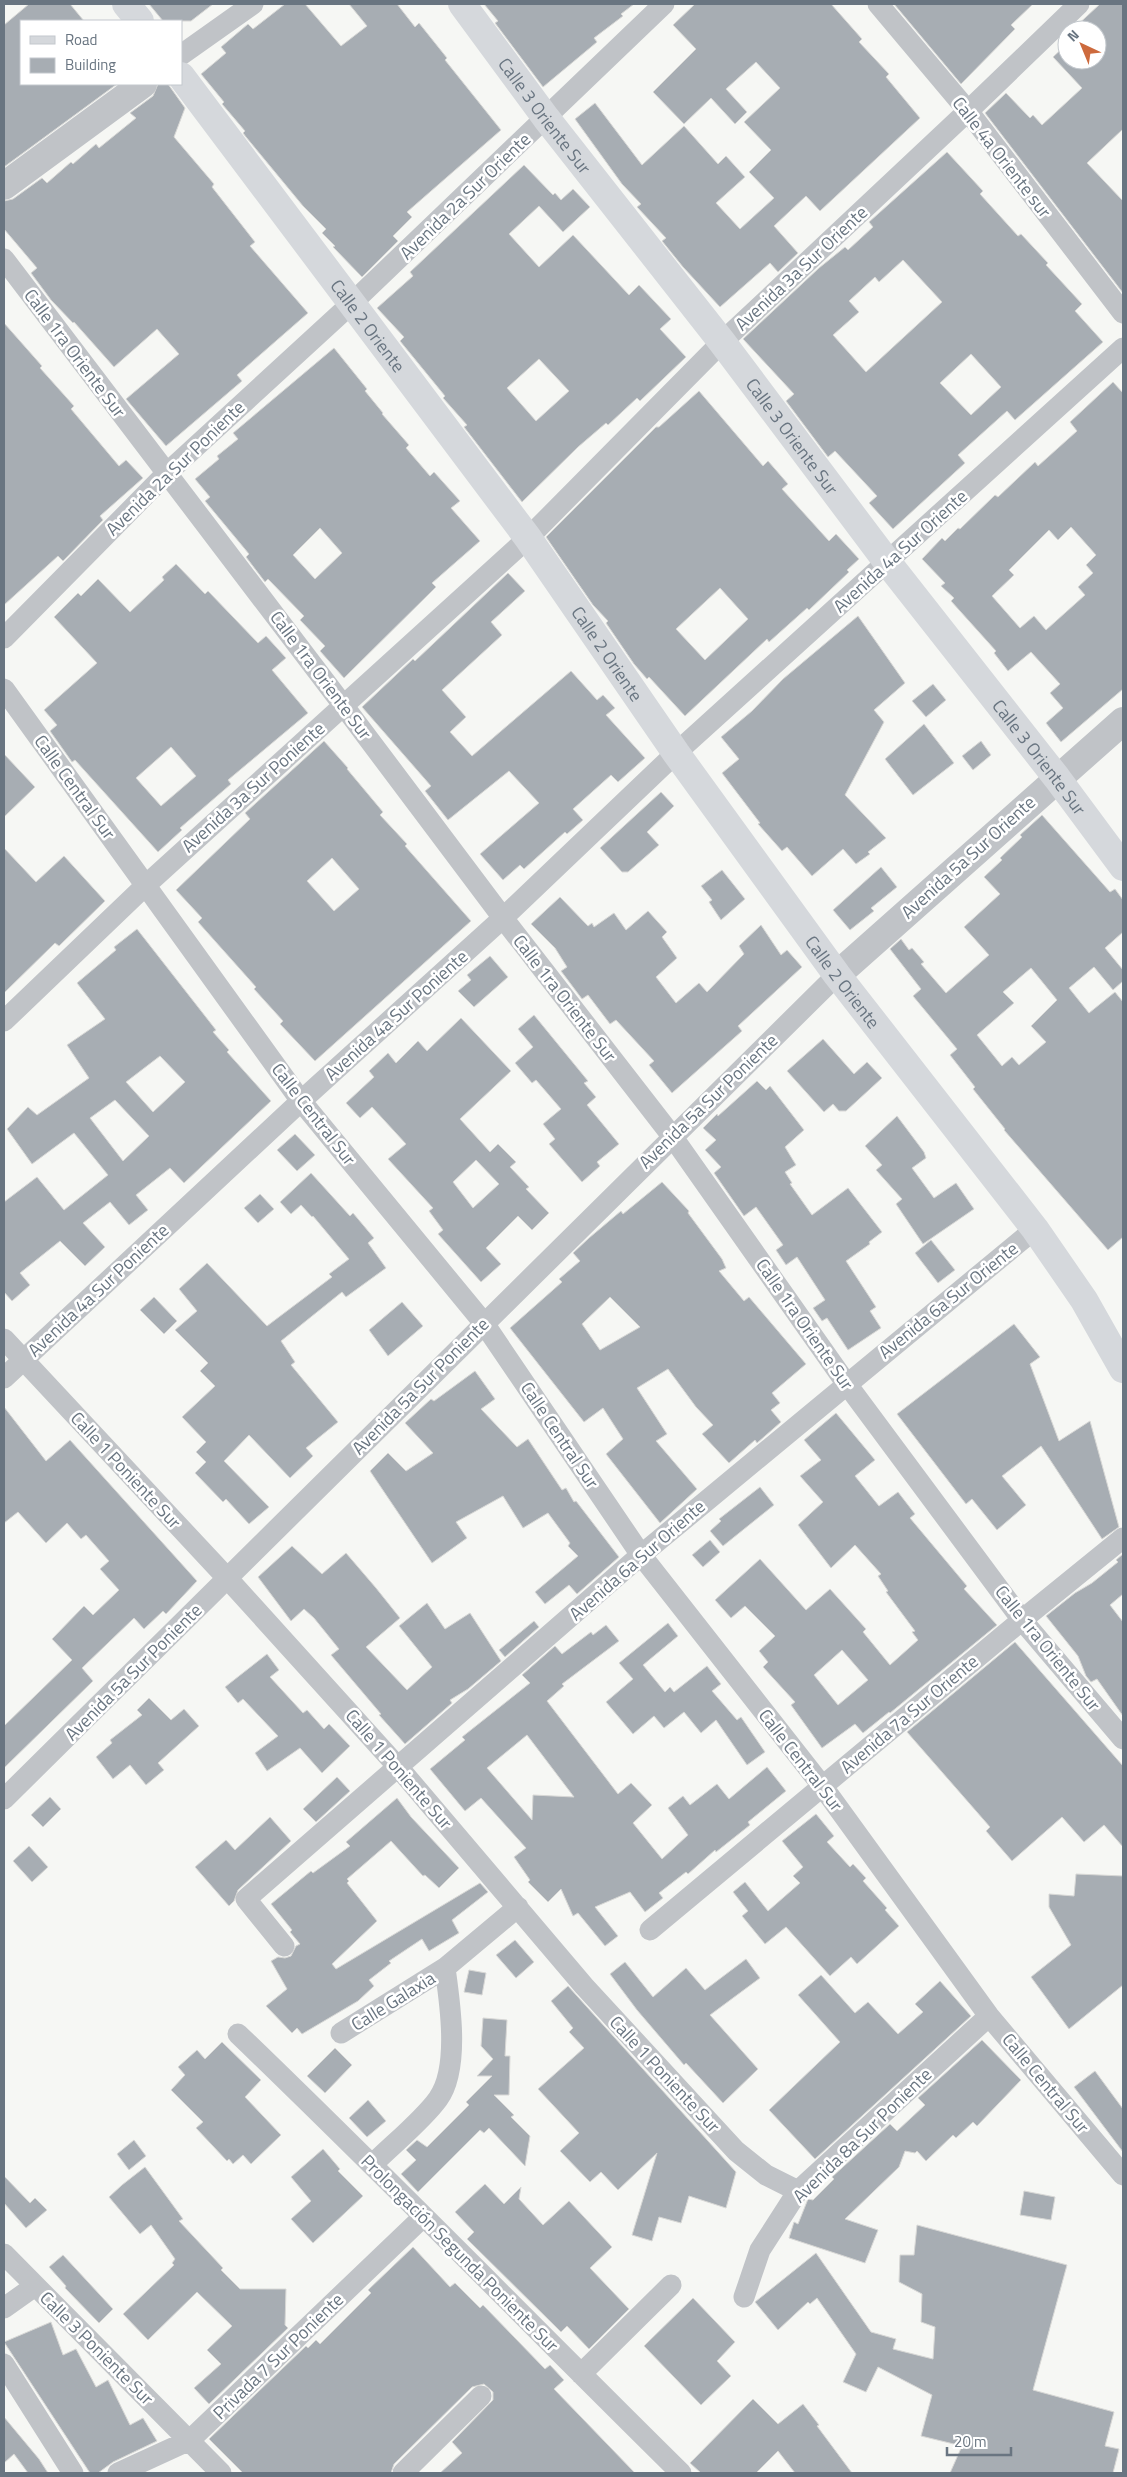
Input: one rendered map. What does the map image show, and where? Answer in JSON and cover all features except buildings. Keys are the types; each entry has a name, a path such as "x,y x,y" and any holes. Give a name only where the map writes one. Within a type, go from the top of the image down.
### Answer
{"main road":[{"path":"126,4 139,20"},
{"name":"Calle 3 Oriente Sur","path":"462,4 546,118 722,342 888,563 1057,778 1123,868"},
{"name":"Calle 2 Oriente","path":"182,77 528,538 676,753 837,975 1035,1228 1084,1300 1123,1369"}],"street":[{"path":"182,55 253,4"},
{"name":"Avenida 2a Sur Oriente","path":"351,304 664,4"},
{"name":"Calle 4a Oriente sur","path":"878,4 968,112 1123,313"},
{"name":"Avenida 3a Sur Oriente","path":"528,538 722,342 968,112 1079,4"},
{"path":"4,186 142,85"},
{"name":"Calle 1ra Oriente Sur","path":"4,259 503,918 672,1136 846,1383 1022,1620 1123,1739"},
{"name":"Avenida 2a Sur Poniente","path":"4,638 167,473 351,304"},
{"name":"Avenida 4a Sur Oriente","path":"676,753 888,563 1123,348"},
{"name":"Avenida 3a Sur Poniente","path":"4,1022 146,885 528,538"},
{"name":"Calle Central Sur","path":"4,690 301,1101 483,1322 641,1555 823,1787 990,2016 1123,2175"},
{"name":"Avenida 5a Sur Oriente","path":"837,975 1123,721"},
{"name":"Avenida 4a Sur Poniente","path":"4,1378 301,1101 503,918 676,753"},
{"name":"Avenida 5a Sur Poniente","path":"4,1799 483,1322 837,975"},
{"name":"Avenida 6a Sur Oriente","path":"284,1946 246,1900 641,1555 1035,1228"},
{"name":"Calle 1 Poniente Sur","path":"4,1339 228,1578 399,1768 584,1986 736,2152 766,2175 798,2191"},
{"name":"Avenida 7a Sur Oriente","path":"650,1930 1123,1538"},
{"name":"Calle Galaxia","path":"341,2033 445,1968 518,1907"},
{"name":"Calle Galaxia","path":"373,2164 438,2099 449,2072 451,2010 445,1968"},
{"name":"Avenida 8a Sur Poniente","path":"744,2297 760,2250 798,2191 990,2016"},
{"name":"Prolongación Segunda Poniente Sur","path":"238,2034 373,2164 423,2217 681,2473"},
{"name":"Privada 7 Sur Poniente","path":"118,2473 190,2440 423,2217"},
{"name":"Calle 3 Poniente Sur","path":"4,2254 221,2473"},
{"path":"581,2374 671,2285"},
{"path":"4,2308 35,2286"},
{"path":"4,2364 73,2473"},
{"path":"403,2473 481,2396"}]}
